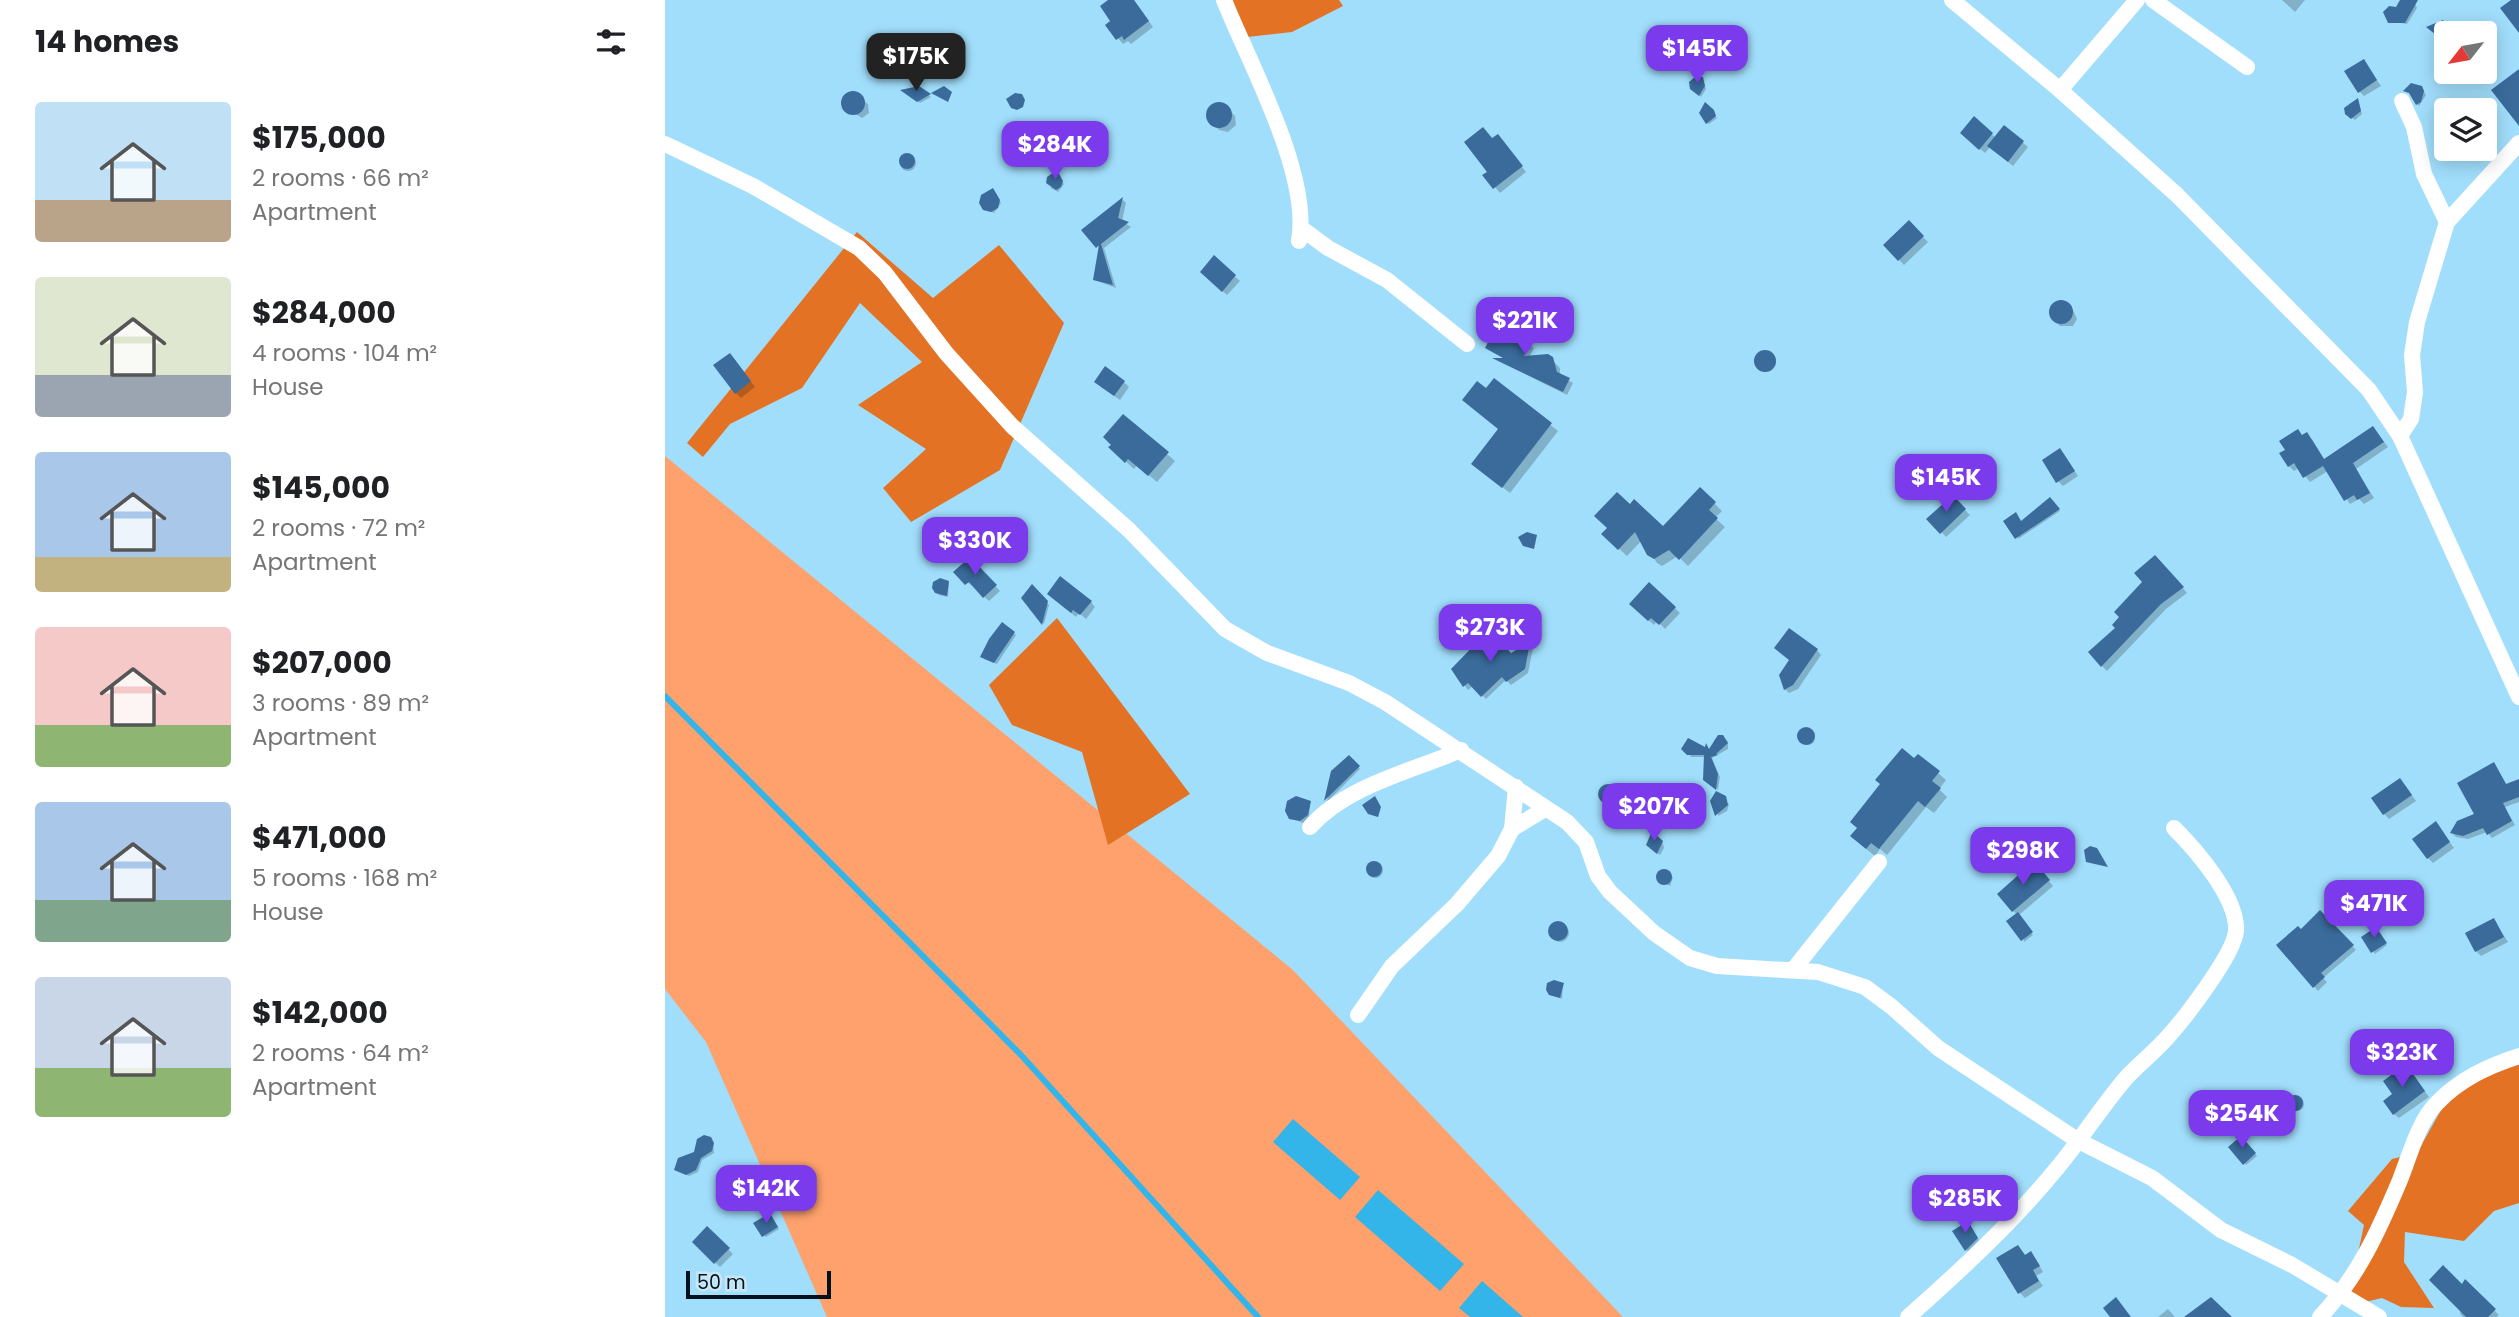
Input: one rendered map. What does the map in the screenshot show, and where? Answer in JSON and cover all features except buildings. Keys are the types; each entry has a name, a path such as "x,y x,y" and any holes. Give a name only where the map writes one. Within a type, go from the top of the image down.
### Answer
{"street":[{"path":"1224,0 1259,79 1288,162 1297,190 1300,234 1387,280 1467,344"},
{"path":"1952,0 2060,90 2177,195 2342,359 2369,390 2400,436 2519,697"},
{"path":"2060,90 2137,0"},
{"path":"2153,0 2247,67"},
{"path":"2402,101 2414,127 2424,174 2447,222"},
{"path":"2400,436 2411,419 2415,392 2412,355 2417,322 2447,222 2519,143"},
{"path":"665,144 753,186 859,248 885,273 946,353 1011,426 1129,530 1225,629 1267,653 1349,682 1461,750 1567,822 1580,834 1604,886 1671,946 1690,958 1717,966 1818,972 1865,988 1892,1006 1938,1048 2077,1140 2152,1178 2221,1230 2292,1265 2379,1317"},
{"path":"1310,827 1321,815 1350,795 1461,750"},
{"path":"1358,1015 1392,965 1433,929 1490,867 1512,829 1516,787"},
{"path":"1512,829 1545,809"},
{"path":"1908,1317 1994,1237 2057,1169 2129,1076 2173,1030 2234,942 2235,917 2224,893 2202,858 2174,828"},
{"path":"1793,970 1879,862"},
{"path":"2320,1317 2342,1294 2366,1256 2419,1132 2435,1105 2484,1068 2519,1056"}],"shaded area":[{"path":"1232,0 1339,0 1343,6 1292,32 1247,37"},
{"path":"857,232 933,298 999,245 1064,323 1000,470 911,522 883,488 926,449 858,405 922,362 860,303 802,388 730,424 703,457 687,443"},
{"path":"665,456 1293,970 1623,1317 827,1317 706,1042 665,989"},
{"path":"1057,618 1190,794 1108,845 1082,752 1012,725 989,685"},
{"path":"2519,1063 2519,1203 2494,1211 2464,1241 2405,1232 2404,1262 2434,1308 2401,1307 2382,1298 2361,1303 2349,1296 2364,1225 2348,1211 2392,1159 2417,1153 2446,1101 2486,1076"}],"water":[{"path":"1293,1119 1360,1177 1340,1200 1273,1142"},
{"path":"1378,1190 1464,1264 1440,1291 1355,1217"},
{"path":"1482,1281 1523,1317 1470,1317 1459,1308"}],"waterway":[{"path":"665,696 1021,1055 1258,1317"}]}
